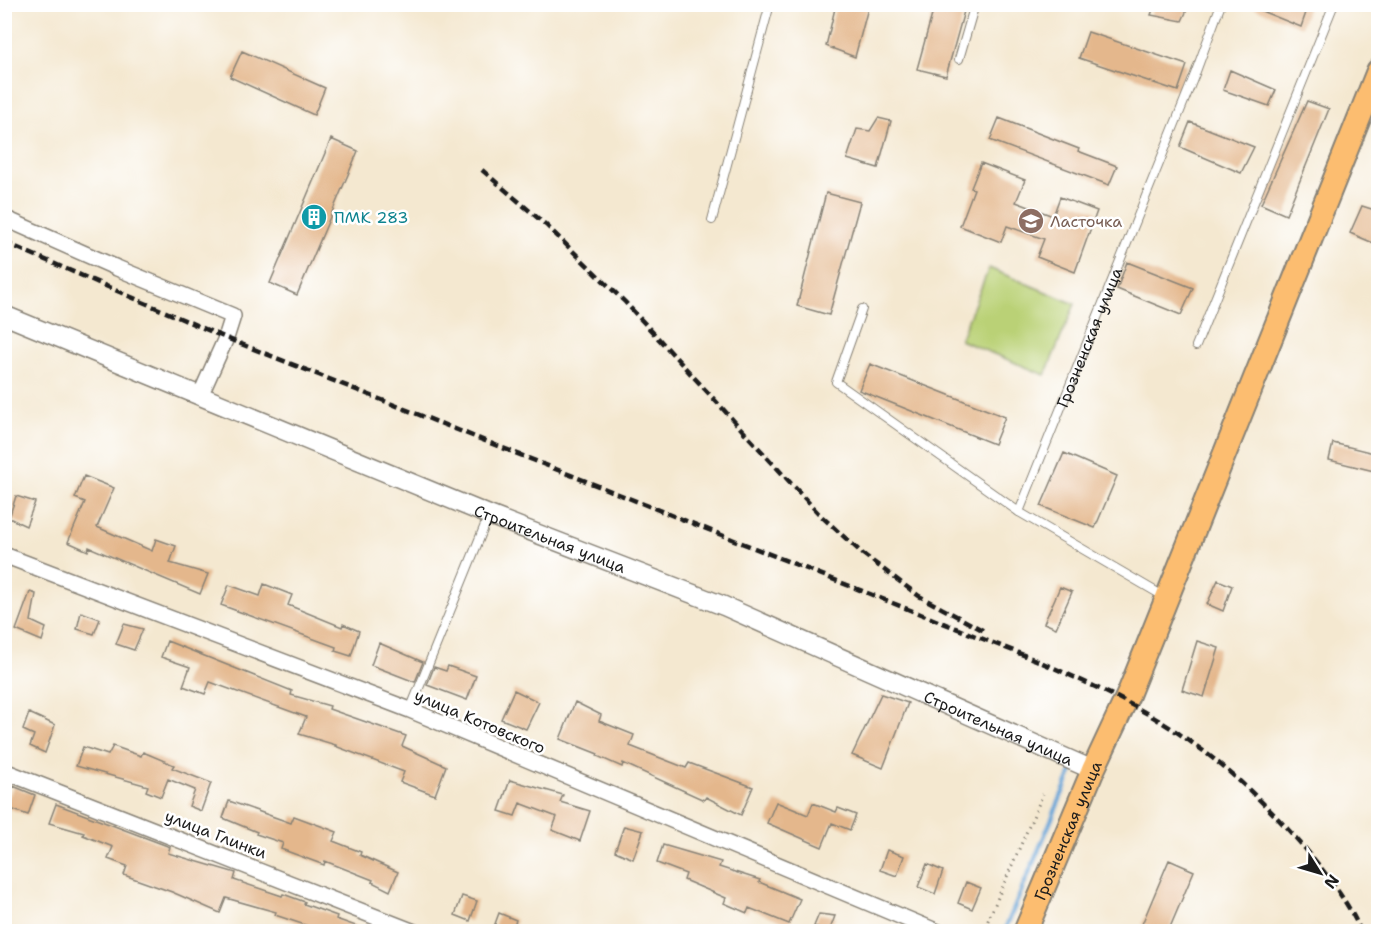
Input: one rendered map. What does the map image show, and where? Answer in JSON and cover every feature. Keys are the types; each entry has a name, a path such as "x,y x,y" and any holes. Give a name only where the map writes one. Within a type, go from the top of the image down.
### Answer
{"main road":[{"name":"Грозненская улица","path":"1024,932 1093,770 1128,695 1378,71"}],"street":[{"path":"4,218 233,316 226,338 200,396"},
{"name":"Строительная улица","path":"6,320 200,396 489,515 724,606 1093,770"},
{"name":"улица Котовского","path":"4,555 410,711 938,932"},
{"name":"улица Глинки","path":"4,771 414,932"}],"lane":[{"path":"711,220 770,4"},
{"path":"959,59 975,4"},
{"name":"Грозненская улица","path":"1019,512 1221,4"},
{"path":"1196,346 1334,4"},
{"path":"862,309 836,382 1019,512 1166,598"},
{"path":"410,711 489,515"}],"path":[{"path":"983,932 1043,794"}],"green space":[{"path":"989,268 1075,304 1045,375 960,340"}],"building":[{"path":"836,4 869,4 855,57 826,46"},
{"path":"935,4 966,4 946,76 917,69"},
{"path":"1155,4 1178,4 1188,8 1182,21 1151,15"},
{"path":"1244,4 1309,4 1301,27"},
{"path":"1088,32 1187,65 1178,91 1079,58"},
{"path":"242,51 325,88 314,115 230,77"},
{"path":"1230,70 1276,90 1269,106 1223,90"},
{"path":"1307,101 1329,109 1286,215 1261,204"},
{"path":"878,118 891,121 878,168 847,159 857,129 870,131"},
{"path":"999,118 1117,166 1109,185 990,140"},
{"path":"1190,122 1254,147 1241,173 1180,147"},
{"name":"ПМК 283","path":"331,139 358,151 297,295 270,283"},
{"path":"981,163 1025,180 1016,202 1053,216 1060,197 1097,211 1075,272 1037,257 1044,239 1007,226 1001,242 960,226"},
{"path":"826,193 860,202 829,315 797,306"},
{"path":"1362,206 1378,211 1378,245 1350,233"},
{"path":"1127,262 1193,288 1181,315 1117,289"},
{"path":"870,364 1005,417 994,444 859,390"},
{"path":"1333,443 1378,454 1378,472 1329,460"},
{"path":"1064,453 1117,476 1095,528 1041,506"},
{"path":"84,476 114,488 97,527 152,551 156,539 176,546 170,563 208,574 200,594 89,547 88,551 68,542 85,502 75,498"},
{"path":"16,496 35,502 26,526 9,518"},
{"path":"1218,580 1232,586 1223,611 1207,604"},
{"path":"264,584 292,595 288,605 342,627 343,624 359,631 351,656 335,651 336,647 221,605 229,585 260,596"},
{"path":"1060,587 1072,592 1056,628 1044,623"},
{"path":"30,592 36,594 31,621 46,628 42,641 16,630"},
{"path":"81,612 100,619 94,634 77,629"},
{"path":"124,624 143,629 134,650 116,644"},
{"path":"167,641 292,691 291,695 330,706 329,709 406,736 402,746 446,766 435,795 400,782 404,772 336,745 299,734 306,717 210,682 205,694 183,686 190,667 161,657"},
{"path":"1197,641 1219,648 1204,697 1182,690"},
{"path":"379,643 423,662 415,682 371,665"},
{"path":"448,666 476,676 467,700 427,685 434,667 446,671"},
{"path":"514,690 539,702 526,729 501,719"},
{"path":"881,694 908,703 883,768 852,755"},
{"path":"575,702 601,715 599,721 634,735 630,746 686,768 689,763 753,787 741,815 706,797 704,800 623,763 622,767 597,756 598,754 560,739"},
{"path":"29,713 55,725 45,753 30,746 34,735 23,730"},
{"path":"113,746 141,756 143,752 174,765 172,768 211,783 201,811 189,806 195,790 168,779 161,797 146,791 148,786 76,766 83,747 108,755"},
{"path":"510,780 563,795 560,802 590,811 580,841 552,830 557,817 520,803 515,816 499,811"},
{"path":"13,786 35,795 28,815 5,807"},
{"path":"229,801 291,823 294,816 337,832 333,841 361,852 360,855 398,872 390,891 372,882 373,880 325,861 324,865 281,849 283,843 256,834 257,832 223,818"},
{"path":"776,802 808,815 813,803 836,812 838,808 856,815 850,830 832,823 822,847 767,823"},
{"path":"56,804 170,847 168,853 236,873 234,880 305,902 304,904 337,916 336,919 367,930 367,932 309,932 311,927 275,915 276,912 226,898 220,913 172,892 124,875 127,866 108,859 113,847 83,835 84,833 49,823"},
{"path":"624,826 643,831 633,859 615,851"},
{"path":"663,845 721,862 719,867 760,880 759,882 800,899 789,924 749,908 747,913 724,903 726,898 684,880 686,874 657,863"},
{"path":"887,850 904,856 897,876 880,870"},
{"path":"1169,860 1194,871 1168,932 1160,932 1142,924"},
{"path":"927,864 943,871 935,894 918,887"},
{"path":"966,882 981,888 972,909 958,903"},
{"path":"462,896 477,901 470,921 455,915"},
{"path":"499,913 516,920 512,932 492,932"},
{"path":"819,914 835,916 829,932 814,926"}],"waterway":[{"path":"1004,932 1074,766"}],"railway":[{"path":"482,170 546,225 625,302 820,515 863,554 919,596 986,632"},
{"path":"4,242 226,338 1036,660 1110,694 1147,713 1181,735 1260,800 1318,864 1343,898 1361,932"}],"place":[{"name":"ПМК 283","path":"314,217"},
{"name":"Ласточка","path":"1031,221"}]}
